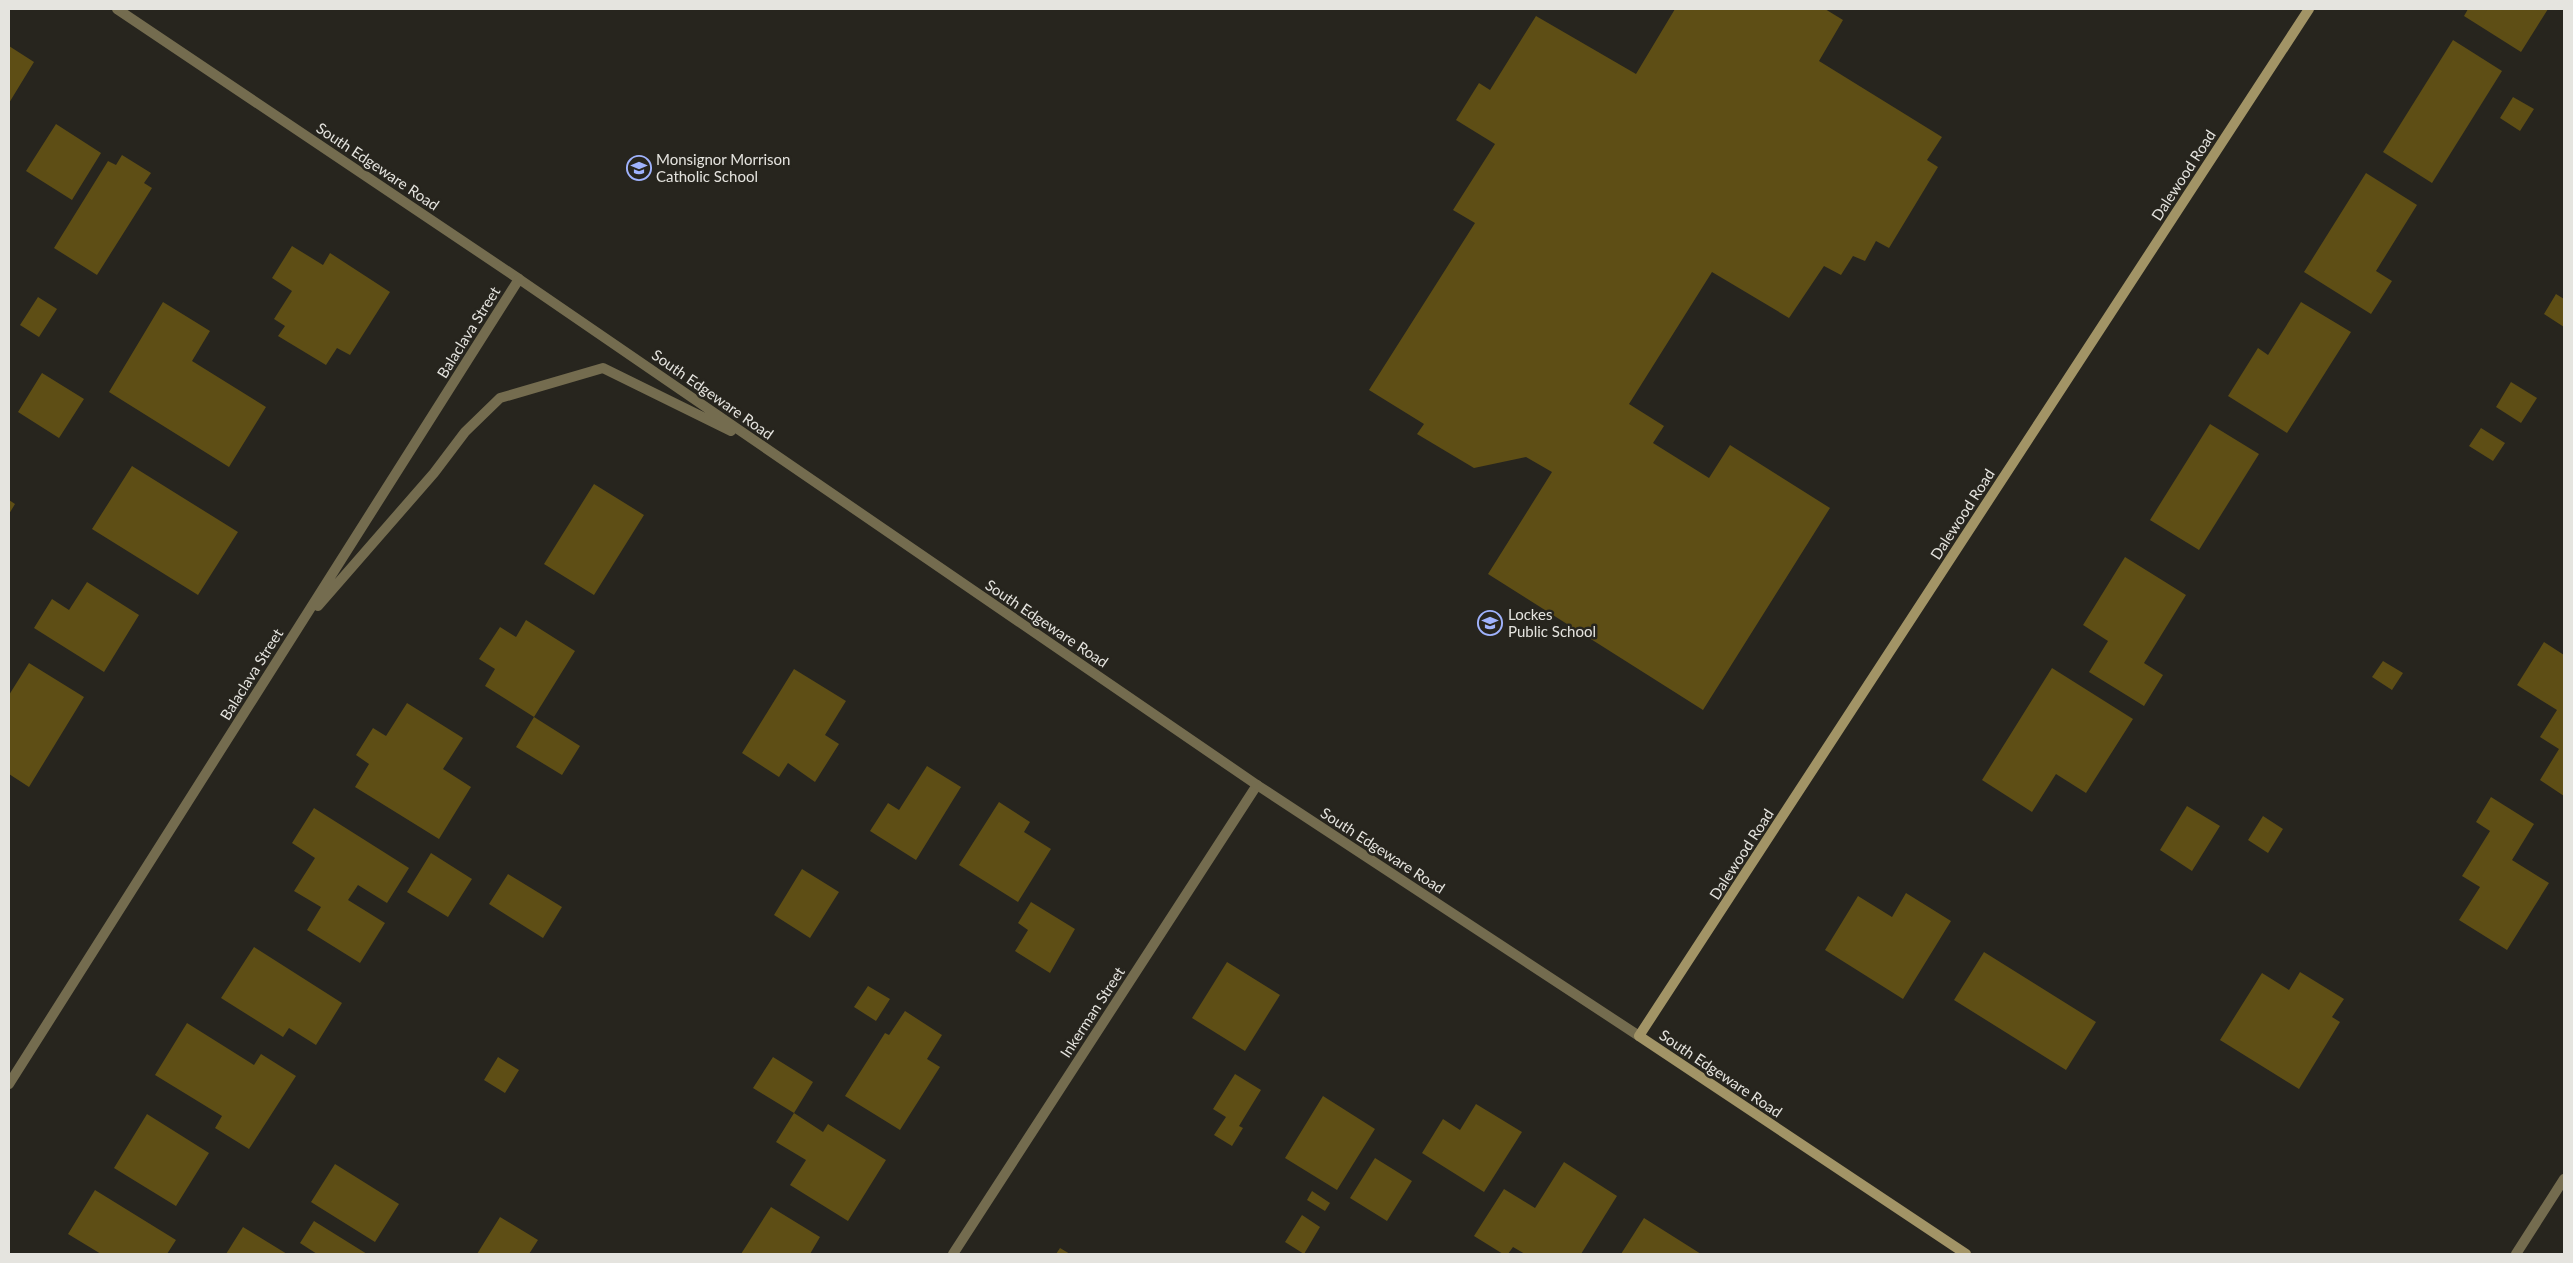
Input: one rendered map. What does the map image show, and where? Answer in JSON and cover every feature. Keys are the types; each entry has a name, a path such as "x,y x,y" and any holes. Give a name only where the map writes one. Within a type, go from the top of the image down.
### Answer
{"main road":[{"name":"Dalewood Road","path":"1639,1036 2309,9"},
{"name":"South Edgeware Road","path":"1639,1036 1966,1254"}],"street":[{"name":"South Edgeware Road","path":"117,9 520,279 1257,785 1639,1036"},
{"name":"Balaclava Street","path":"9,1084 520,279"},
{"path":"296,631 434,473 465,432 500,398 603,368 761,445"},
{"name":"Inkerman Street","path":"952,1254 1257,785"},
{"path":"2516,1254 2564,1179"}],"building":[{"path":"1675,9 1825,9 1843,20 1819,61 1942,137 1927,160 1938,167 1889,248 1876,241 1865,261 1853,256 1841,275 1824,266 1789,318 1712,272 1629,404 1664,426 1653,443 1709,478 1730,445 1830,508 1703,710 1488,574 1552,472 1526,457 1474,468 1417,434 1424,424 1369,390 1475,223 1453,210 1495,144 1456,120 1479,83 1490,90 1536,16 1636,74"},
{"path":"2468,9 2548,9 2521,52 2464,16"},
{"path":"2453,40 2502,71 2432,183 2383,152"},
{"path":"9,46 34,62 9,103"},
{"path":"2513,97 2534,109 2520,131 2500,118"},
{"path":"56,124 101,153 72,200 26,171"},
{"path":"122,155 151,173 144,183 152,188 97,275 54,248 108,161 116,165"},
{"path":"2366,173 2417,205 2376,271 2392,281 2371,314 2304,272"},
{"path":"292,246 323,265 330,253 390,292 350,355 337,348 326,365 278,336 285,326 274,319 292,291 272,278"},
{"path":"2556,294 2564,299 2564,327 2544,314"},
{"path":"38,297 57,309 39,337 20,325"},
{"path":"163,302 210,331 192,361 266,407 229,467 109,392"},
{"path":"2301,302 2351,332 2287,433 2228,396 2258,348 2268,355"},
{"path":"42,373 84,399 59,438 18,412"},
{"path":"2511,382 2537,398 2521,423 2496,407"},
{"path":"2210,424 2259,454 2199,550 2150,520"},
{"path":"2481,428 2505,443 2493,461 2469,446"},
{"path":"132,466 238,532 198,595 92,529"},
{"path":"594,484 644,515 594,595 544,564"},
{"path":"9,500 15,504 9,514"},
{"path":"2125,557 2186,595 2144,663 2163,675 2144,706 2089,672 2108,641 2083,625"},
{"path":"87,582 139,615 104,672 34,628 52,599 69,610"},
{"path":"526,620 575,651 534,717 485,686 495,669 479,659 500,627 516,637"},
{"path":"2544,642 2564,655 2564,796 2540,780 2559,749 2540,737 2557,710 2517,685"},
{"path":"2383,661 2403,673 2392,690 2372,677"},
{"path":"29,663 84,697 29,787 9,774 9,695"},
{"path":"2052,668 2133,719 2086,793 2056,774 2032,812 1982,780"},
{"path":"794,669 846,701 825,735 839,744 815,782 788,763 779,777 742,753"},
{"path":"407,703 463,738 443,769 471,787 439,839 355,787 369,764 356,755 373,728 386,736"},
{"path":"534,717 580,746 562,775 516,747"},
{"path":"927,766 961,787 916,860 870,831 888,803 899,810"},
{"path":"2491,797 2534,824 2512,860 2549,883 2507,950 2459,920 2480,887 2462,876 2490,831 2476,822"},
{"path":"999,802 1030,822 1024,832 1051,849 1018,902 959,865"},
{"path":"2187,806 2220,826 2192,871 2160,850"},
{"path":"314,808 409,868 387,903 358,885 348,900 385,923 360,963 307,930 321,907 294,891 315,858 292,843"},
{"path":"2263,816 2283,829 2268,853 2248,840"},
{"path":"431,853 472,879 448,917 407,892"},
{"path":"802,869 839,892 810,938 774,915"},
{"path":"508,874 562,907 543,938 489,904"},
{"path":"1906,893 1951,921 1903,999 1825,950 1858,896 1892,917"},
{"path":"1031,902 1075,929 1050,973 1015,951 1028,930 1018,923"},
{"path":"254,947 342,1003 316,1045 289,1028 283,1037 221,998"},
{"path":"1984,952 2096,1022 2066,1070 1954,1000"},
{"path":"1227,962 1280,995 1245,1051 1192,1018"},
{"path":"2300,972 2344,999 2332,1017 2340,1022 2299,1089 2220,1040 2262,973 2289,990"},
{"path":"868,986 890,999 876,1021 854,1007"},
{"path":"905,1011 942,1035 927,1059 940,1067 900,1130 845,1096 885,1033 889,1035"},
{"path":"187,1023 254,1065 261,1054 296,1076 249,1149 215,1128 222,1116 155,1075"},
{"path":"498,1057 519,1070 505,1093 484,1080"},
{"path":"773,1057 813,1082 794,1113 753,1088"},
{"path":"1235,1074 1261,1090 1239,1126 1243,1128 1232,1146 1214,1135 1226,1117 1213,1109"},
{"path":"1323,1096 1375,1129 1337,1190 1285,1158"},
{"path":"1476,1104 1522,1132 1484,1192 1422,1153 1443,1119 1460,1130"},
{"path":"794,1113 823,1132 828,1124 886,1160 848,1221 790,1185 806,1160 776,1142"},
{"path":"147,1114 209,1153 176,1206 114,1168"},
{"path":"1375,1158 1412,1181 1387,1221 1350,1198"},
{"path":"1564,1162 1617,1196 1581,1254 1525,1254 1513,1247 1508,1254 1503,1254 1474,1236 1504,1189 1535,1208"},
{"path":"335,1164 399,1204 375,1242 311,1202"},
{"path":"95,1190 176,1240 167,1254 101,1254 68,1234"},
{"path":"1312,1191 1330,1203 1325,1211 1307,1200"},
{"path":"771,1207 820,1237 810,1254 741,1254"},
{"path":"1302,1215 1320,1227 1304,1254 1285,1242"},
{"path":"500,1217 538,1240 529,1254 477,1254"},
{"path":"1644,1218 1701,1254 1621,1254"},
{"path":"314,1221 367,1254 317,1254 300,1243"},
{"path":"243,1227 287,1254 226,1254"},
{"path":"1060,1248 1070,1254 1056,1254"}],"place":[{"name":"Monsignor Morrison Catholic School","path":"639,168"},
{"name":"Lockes Public School","path":"1490,623"}]}
